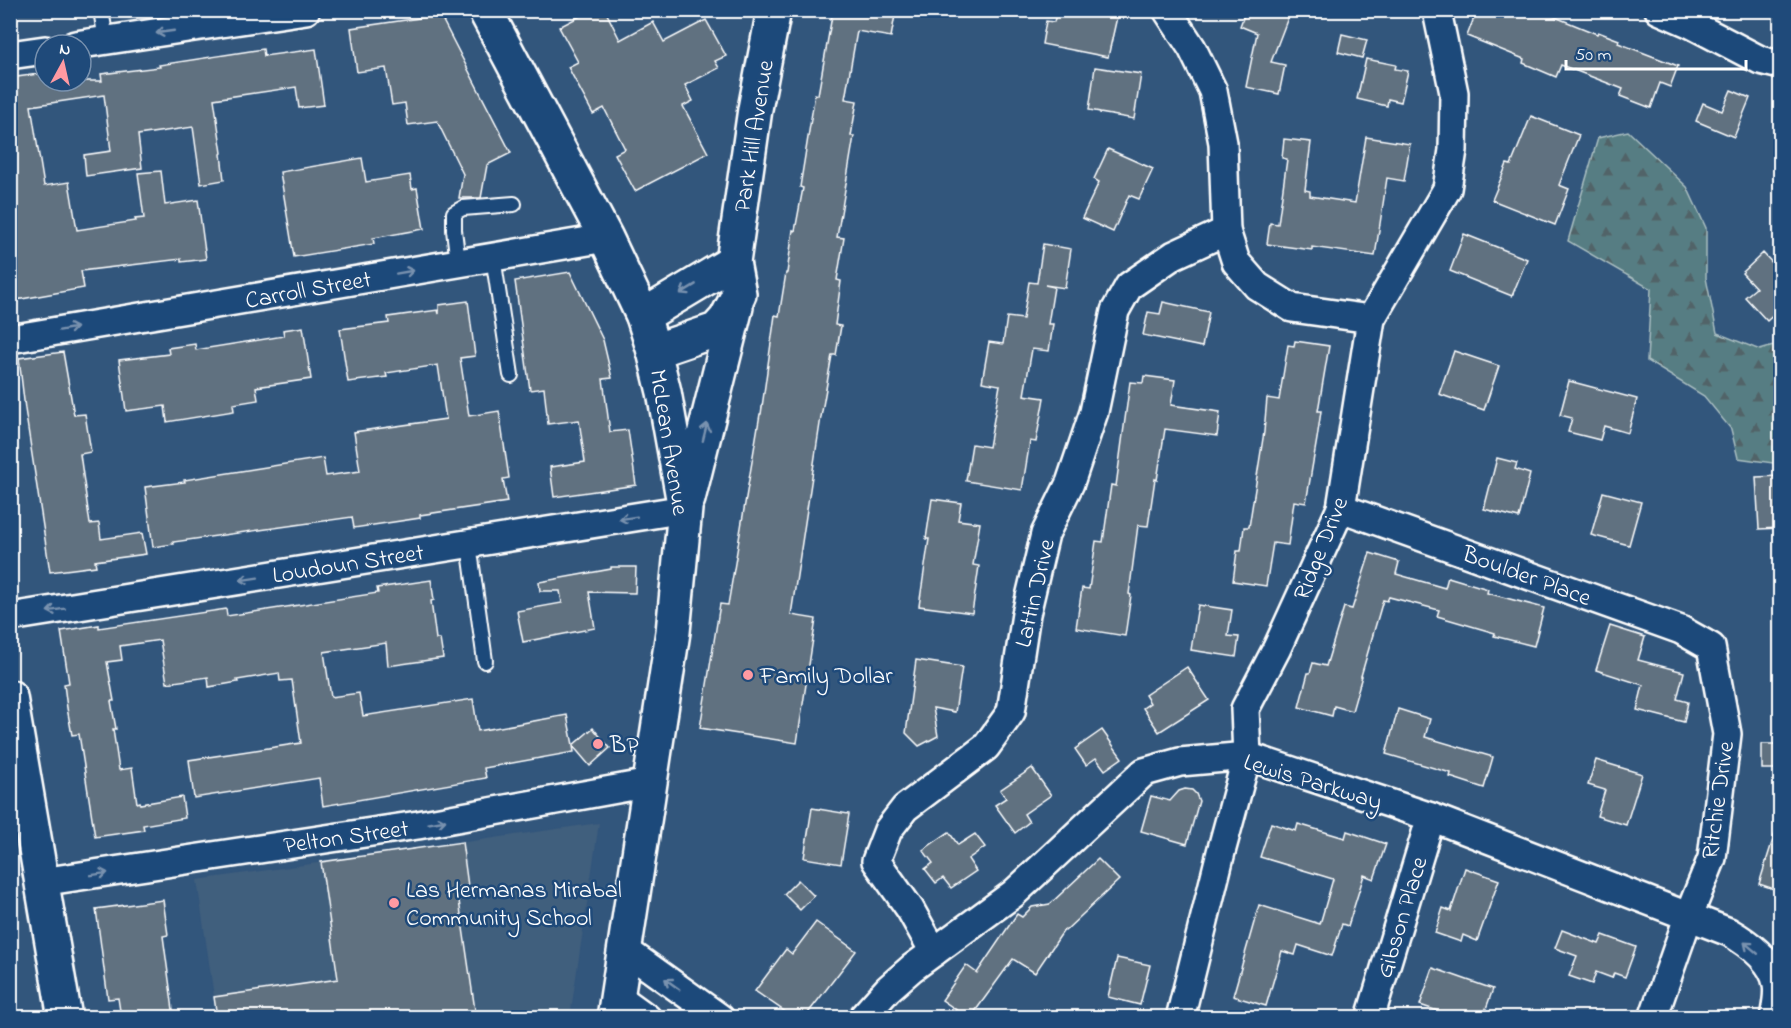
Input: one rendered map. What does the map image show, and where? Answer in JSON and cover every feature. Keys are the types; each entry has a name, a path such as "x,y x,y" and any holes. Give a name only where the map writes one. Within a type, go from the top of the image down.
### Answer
{"street":[{"path":"93,42 306,10"},
{"name":"McLean Avenue","path":"485,10 606,238 643,316 664,392 686,509 673,632 616,1007"},
{"name":"Park Hill Avenue","path":"739,294 733,262 754,109 774,10"},
{"path":"1167,10 1192,48 1214,91 1223,143 1226,231 1236,262 1257,286 1292,308 1371,319"},
{"name":"Ridge Drive","path":"1180,1017 1247,756 1245,709 1277,648 1341,508 1371,319 1448,189 1453,150 1454,93 1438,16 1440,10"},
{"path":"1659,10 1760,60 1780,65"},
{"path":"10,55 33,52"},
{"name":"Lattin Drive","path":"934,952 910,909 876,861 888,830 905,808 986,747 1011,712 1026,614 1045,534 1070,483 1094,412 1115,311 1129,286 1174,255 1226,231"},
{"name":"Carroll Street","path":"10,339 606,238"},
{"path":"643,316 733,262"},
{"path":"654,351 716,330 726,319 739,294"},
{"path":"686,509 739,294"},
{"name":"Boulder Place","path":"1341,508 1681,630 1711,647"},
{"name":"Loudoun Street","path":"10,617 686,509"},
{"name":"Ritchie Drive","path":"1653,1017 1712,858 1727,734 1711,647"},
{"path":"10,697 64,1017"},
{"name":"Lewis Parkway","path":"862,1017 888,989 1013,894 1144,772 1180,762 1247,756 1431,817 1721,928 1739,938 1769,966 1777,985 1774,1017"},
{"name":"Pelton Street","path":"42,882 418,825 650,783"},
{"name":"Gibson Place","path":"1371,1017 1431,817"},
{"path":"625,950 720,1017"},
{"path":"616,1007 647,1017"}],"lane":[{"path":"101,10 106,40"},
{"path":"458,263 454,213 462,208 514,204"},
{"path":"493,257 511,375"},
{"path":"469,544 485,661"}],"shaded area":[{"name":"Las Hermanas Mirabal Community School","path":"599,823 570,1017 217,1017 197,880"}],"green space":[{"path":"1628,131 1687,187 1706,228 1706,278 1717,333 1760,350 1780,344 1780,464 1738,458 1731,429 1704,396 1647,361 1651,289 1568,241 1598,138"}],"building":[{"path":"592,10 605,10 620,40 653,22 664,42 706,20 726,56 715,61 719,68 685,85 693,101 683,106 708,153 635,191 615,154 625,149 604,108 593,114 568,67 578,62 559,27"},
{"path":"833,10 896,10 891,37 857,31 845,99 857,101 851,136 854,136 837,237 844,238 837,280 841,281 835,325 841,326 836,355 832,355 821,417 791,615 816,619 797,743 700,728 720,604 728,605 761,414 775,315 779,316 793,230 795,231 803,188 800,187 815,94 818,95"},
{"path":"1057,10 1084,10 1117,17 1108,57 1042,44 1046,21 1054,22"},
{"path":"1246,10 1278,10 1289,15 1271,62 1285,65 1279,94 1246,87 1257,33 1240,26"},
{"path":"1477,10 1538,10 1597,34 1598,32 1619,40 1618,43 1678,66 1670,87 1660,83 1651,108 1620,96 1623,89 1561,65 1556,77 1523,63 1524,59 1467,36"},
{"path":"440,15 511,153 487,165 481,198 459,198 463,174 437,121 408,125 405,103 392,105 386,68 357,72 351,28"},
{"path":"1342,34 1367,40 1362,58 1338,52"},
{"path":"263,49 264,56 316,49 324,105 299,108 296,87 214,99 224,180 201,184 193,127 138,135 142,168 86,176 84,155 111,151 104,95 31,106 44,186 69,182 77,230 144,218 138,173 161,171 165,205 198,200 206,259 181,262 181,259 81,271 84,288 10,301 10,78 33,75 33,93 93,93 93,81 102,81 101,74 160,67 159,65"},
{"path":"1366,59 1396,65 1395,69 1408,71 1401,102 1388,99 1387,106 1357,99"},
{"path":"1095,67 1141,74 1134,119 1089,110"},
{"path":"1731,90 1750,98 1734,137 1696,121 1703,103 1722,111"},
{"path":"1531,116 1579,135 1559,185 1569,189 1555,225 1492,200 1507,164 1511,165"},
{"path":"1366,137 1410,144 1404,181 1387,178 1375,256 1312,247 1312,250 1267,244 1270,223 1278,224 1287,159 1282,158 1284,139 1311,142 1305,190 1310,191 1310,196 1355,203"},
{"path":"1108,149 1153,169 1139,199 1129,195 1113,232 1082,218 1099,182 1094,179"},
{"path":"362,158 366,182 410,175 412,189 417,188 424,229 373,238 374,244 294,257 280,172"},
{"path":"1464,234 1527,259 1512,296 1450,271"},
{"path":"1043,244 1071,249 1065,288 1045,285 1054,287 1048,324 1053,324 1049,351 1032,349 1024,395 1044,398 1036,442 1030,441 1022,490 966,481 972,444 989,447 1000,385 982,382 989,342 1003,344 1007,317 1023,319 1029,282 1037,283"},
{"path":"1763,253 1780,271 1780,309 1767,321 1745,297 1756,288 1742,273"},
{"path":"570,272 603,340 612,378 603,379 610,432 628,430 636,485 554,497 550,467 585,462 579,420 548,424 544,388 530,390 515,281"},
{"path":"468,301 475,356 460,358 469,416 499,411 509,478 503,479 507,502 354,528 352,517 173,542 174,544 153,547 145,487 323,458 326,476 360,471 354,432 446,419 438,365 386,373 387,377 348,382 340,329 389,323 388,317 438,310 439,314 439,305"},
{"path":"1163,302 1209,312 1202,347 1143,335 1148,312 1160,314"},
{"path":"303,327 311,379 256,387 258,400 233,404 234,411 167,422 165,406 126,411 119,360 169,354 168,348 195,344 196,350 284,336 283,330"},
{"path":"1295,341 1329,346 1306,503 1294,501 1288,545 1273,543 1266,586 1233,581 1237,551 1241,551 1244,527 1249,527 1267,398 1279,400 1288,345 1294,346"},
{"path":"1454,351 1499,366 1484,410 1439,394"},
{"path":"63,352 74,415 85,414 91,452 80,454 90,524 99,523 101,539 142,533 146,554 95,561 96,566 50,572 19,358"},
{"path":"1144,376 1175,380 1171,405 1220,412 1217,436 1165,429 1148,526 1138,525 1125,636 1076,628 1082,588 1089,589 1096,541 1103,542 1111,485 1116,486 1130,382 1143,383"},
{"path":"1569,381 1637,399 1628,433 1604,426 1600,440 1568,432 1572,418 1560,415"},
{"path":"1497,458 1517,463 1515,469 1530,474 1519,518 1484,509"},
{"path":"1780,476 1780,528 1759,529 1756,477"},
{"path":"1603,492 1641,502 1629,545 1591,535"},
{"path":"932,499 961,503 958,520 980,523 973,565 979,566 972,613 919,606 929,539 926,539"},
{"path":"1370,553 1399,562 1396,574 1445,588 1448,577 1488,589 1487,593 1544,608 1534,646 1494,636 1495,633 1437,616 1439,610 1389,597 1387,601 1383,600 1352,711 1334,706 1332,716 1299,707 1313,663 1326,666 1344,607 1352,609"},
{"path":"611,567 636,567 635,593 589,592 595,628 523,642 517,611 562,603 560,591 540,591 539,582 611,569"},
{"path":"431,580 436,639 440,639 443,658 388,666 386,643 324,652 331,697 359,693 363,716 473,699 478,731 567,715 573,745 593,728 610,748 590,766 573,746 574,752 484,768 486,778 323,806 319,778 194,798 189,760 301,743 292,680 280,681 279,673 209,687 208,677 167,683 160,640 120,646 122,660 107,662 114,701 111,701 116,729 113,729 119,770 132,768 137,803 182,797 185,818 143,825 144,830 95,837 79,734 72,735 67,708 64,684 69,683 61,631 99,625 99,628 226,609 227,616 378,593 377,588"},
{"path":"1198,605 1232,610 1228,636 1239,637 1236,657 1191,650"},
{"path":"1610,626 1645,637 1638,660 1684,672 1677,699 1688,702 1684,722 1637,710 1643,685 1596,670"},
{"path":"916,660 962,667 955,712 933,708 938,736 919,746 906,733"},
{"path":"1187,667 1209,700 1159,732 1143,708 1150,703 1145,695"},
{"path":"1398,709 1430,719 1425,737 1493,757 1484,788 1450,777 1451,773 1386,754"},
{"path":"1102,730 1122,758 1105,770 1096,758 1086,765 1075,749"},
{"path":"1762,744 1780,744 1780,769 1762,769"},
{"path":"1596,760 1642,774 1626,825 1597,816 1605,790 1588,785"},
{"path":"1032,768 1051,795 1024,814 1029,822 1015,833 995,805 1006,798 1000,790"},
{"path":"1192,790 1199,801 1187,844 1141,831 1151,796 1170,801 1179,791"},
{"path":"812,808 849,814 841,864 804,858"},
{"path":"1271,823 1296,831 1298,824 1345,838 1347,831 1386,844 1374,879 1364,875 1348,926 1342,924 1332,956 1298,945 1295,955 1282,951 1266,1006 1233,996 1259,905 1320,924 1333,879 1260,857"},
{"path":"1776,830 1780,830 1780,878 1777,890 1759,884"},
{"path":"949,832 958,845 975,834 985,847 968,859 976,871 951,888 943,878 936,883 925,869 933,863 923,850"},
{"path":"462,842 468,886 457,887 476,1017 217,1017 214,997 338,979 321,862"},
{"path":"1098,859 1119,880 1064,930 1035,973 1013,959 971,1017 967,1017 942,1000 966,965 977,973 1017,914 1022,917 1032,907 1050,904"},
{"path":"1465,868 1499,880 1477,941 1463,935 1461,942 1435,933 1443,908 1451,911"},
{"path":"798,880 814,896 800,910 784,894"},
{"path":"163,900 168,935 163,936 174,1017 121,1017 118,998 108,999 96,909"},
{"path":"816,922 856,951 805,1017 793,1017 755,991 786,949 792,954"},
{"path":"1562,930 1599,944 1603,935 1636,947 1625,977 1614,973 1612,978 1596,972 1592,984 1569,976 1577,956 1555,948"},
{"path":"1117,958 1150,965 1140,1005 1108,997"},
{"path":"1433,968 1493,989 1483,1017 1455,1017 1420,1005"}],"place":[{"name":"Family Dollar","path":"748,675"},
{"name":"BP","path":"598,744"},
{"name":"Las Hermanas Mirabal Community School","path":"394,903"}]}
